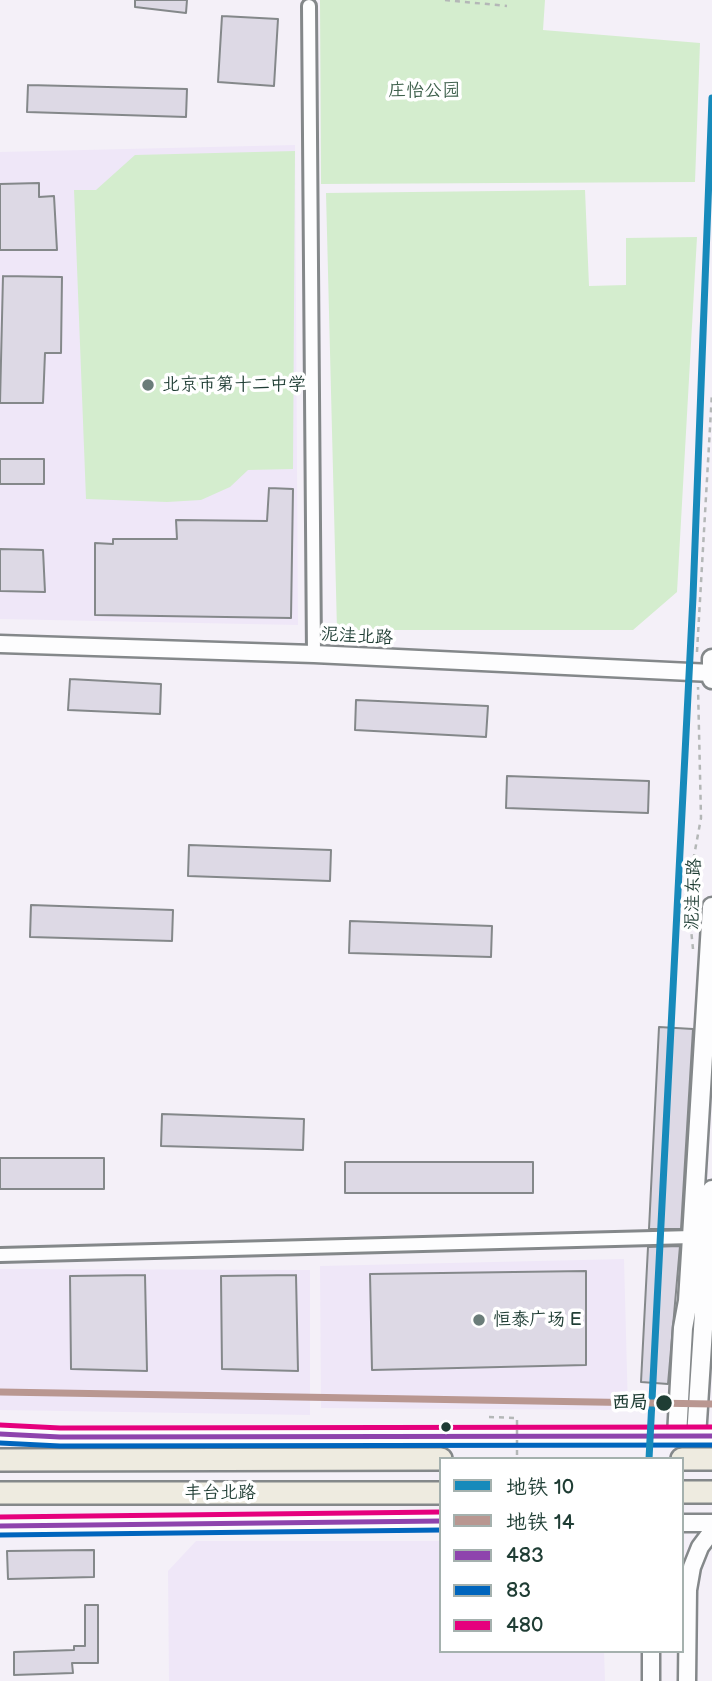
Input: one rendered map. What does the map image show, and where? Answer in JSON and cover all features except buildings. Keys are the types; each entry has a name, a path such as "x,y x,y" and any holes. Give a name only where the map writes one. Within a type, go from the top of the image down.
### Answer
{"highway":[{"path":"0,1453 52,1459"},
{"name":"丰台北路","path":"0,1460 439,1459"},
{"path":"684,1459 712,1459"},
{"path":"684,1492 712,1492"},
{"name":"丰台北路","path":"0,1493 439,1493"}],"main road":[{"path":"708,674 712,659"},
{"name":"泥洼东路","path":"677,1436 712,907"},
{"path":"704,1436 699,1393 712,1190"},
{"path":"688,1301 685,1392 690,1397 699,1393"}],"street":[{"path":"309,6 314,654"},
{"name":"泥洼北路","path":"0,644 314,654 708,674"},
{"path":"0,1255 692,1237"},
{"path":"0,1434 60,1437 704,1436"},
{"name":"丰台北路","path":"0,1526 439,1521"},
{"path":"684,1523 712,1523"},
{"path":"687,1681 688,1590 692,1567 700,1547 712,1531"},
{"path":"684,1578 688,1590"},
{"path":"651,1653 651,1681"}],"path":[{"path":"444,0 507,6"},
{"name":"泥洼东路","path":"694,955 691,929 694,856 701,818 708,674 698,632 712,393"},
{"path":"489,1417 517,1418 517,1457"}],"shaded area":[{"name":"北京市第十二中学","path":"295,145 298,625 0,619 0,152"},
{"path":"624,1259 628,1410 321,1408 320,1266"},
{"path":"0,1269 310,1270 310,1415 0,1410"},
{"path":"196,1541 439,1541 439,1653 604,1653 605,1681 169,1681 168,1571"}],"green space":[{"name":"庄怡公园","path":"320,0 545,0 543,30 700,43 695,182 321,184"},
{"path":"295,151 293,469 248,470 230,487 201,500 167,502 86,499 74,190 96,190 135,155"},
{"path":"585,190 589,286 626,285 626,238 697,237 677,592 633,630 337,630 326,193"}],"metro line":[{"name":"10","path":"649,1457 693,597 712,98"},
{"name":"14","path":"0,1392 712,1404"}],"transit line":[{"name":"480","path":"0,1425 60,1428 712,1427"},
{"name":"483","path":"0,1434 60,1437 712,1436"},
{"name":"83","path":"0,1443 60,1446 712,1445"},
{"name":"480","path":"0,1517 439,1512"},
{"name":"483","path":"0,1526 439,1521"},
{"name":"83","path":"0,1535 439,1530"}],"place":[{"name":"北京市第十二中学","path":"148,385"},
{"name":"恒泰广场 E","path":"479,1320"},
{"name":"西局","path":"664,1403"}]}
